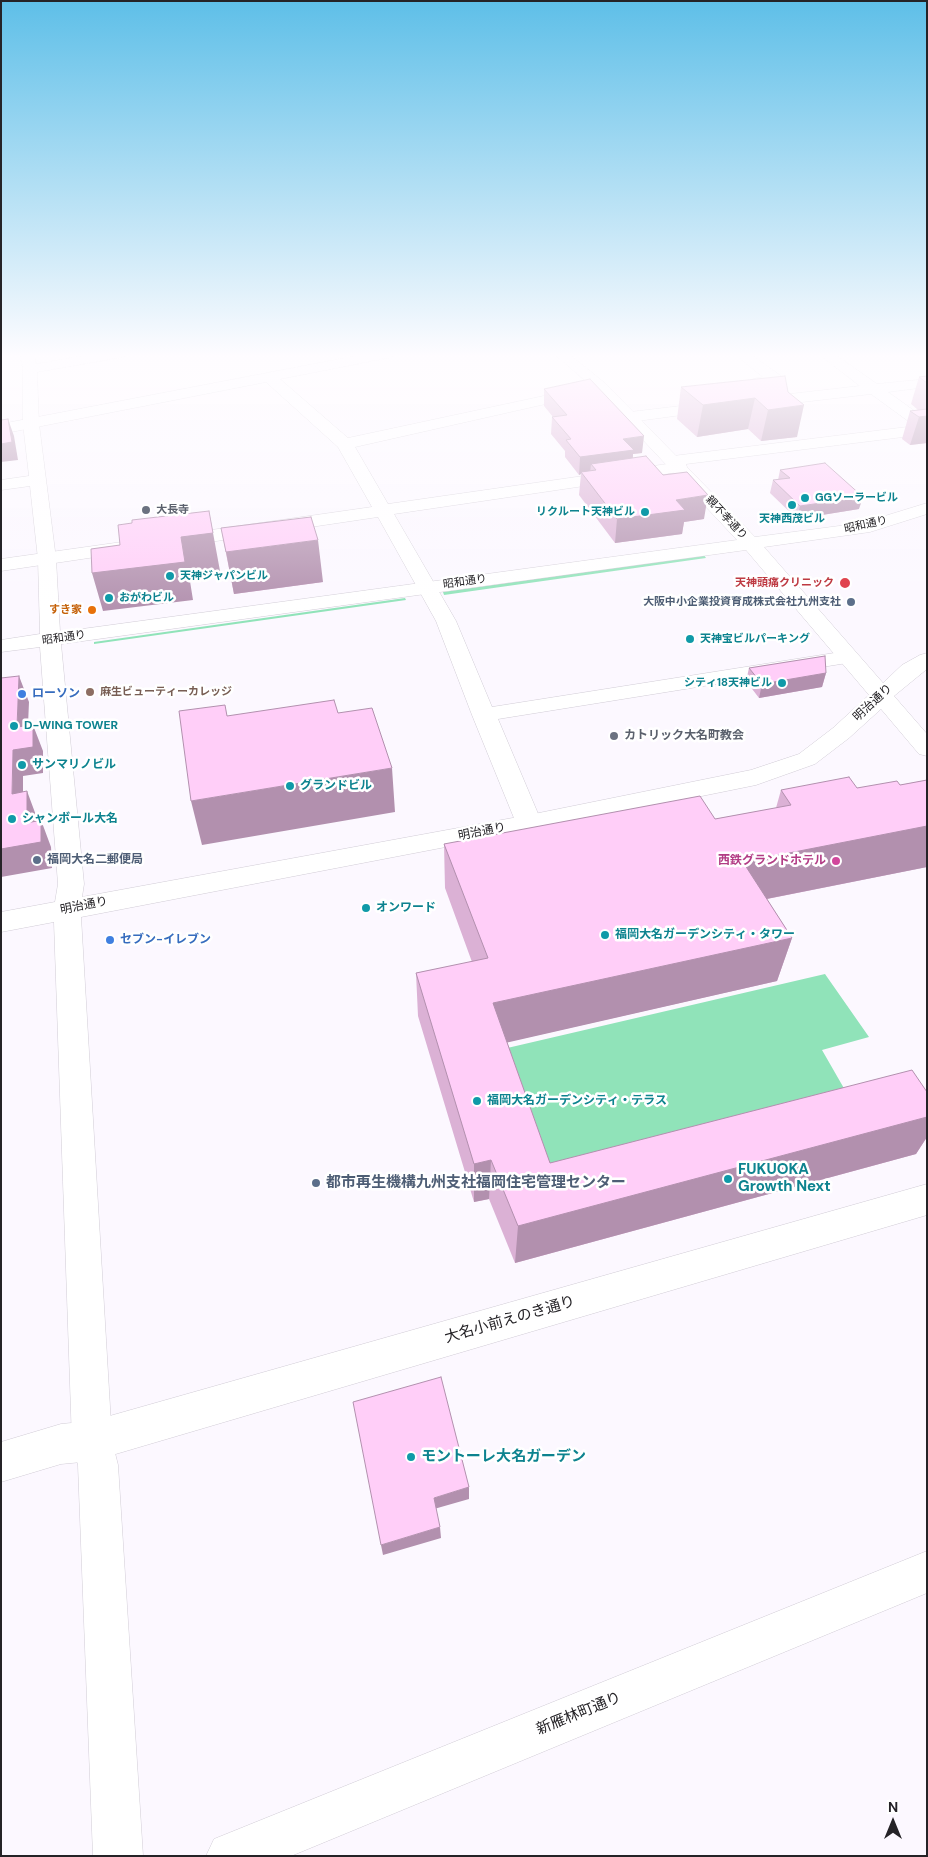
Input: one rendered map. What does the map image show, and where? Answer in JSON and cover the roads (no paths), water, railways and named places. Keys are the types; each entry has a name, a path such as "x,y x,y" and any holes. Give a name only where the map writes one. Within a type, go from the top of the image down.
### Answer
{"street":[{"path":"33,440 47,559 45,653 71,884 66,910 92,1442 98,1465 118,1856"},
{"path":"340,440 345,444 446,621 483,715 529,823"},
{"path":"345,444 364,440"},
{"name":"親不孝通り","path":"653,440 764,558 927,749"},
{"path":"1,565 382,511 676,464 846,440"},
{"path":"1,485 37,480"},
{"name":"昭和通り","path":"1,646 45,653 431,596 750,543 864,528 927,508"},
{"name":"昭和通り","path":"431,596 764,558 886,539"},
{"path":"483,715 847,657"},
{"name":"明治通り","path":"1,922 529,823 756,778 807,759 841,733 910,670 927,659"},
{"name":"大名小前えのき通り","path":"1,1462 61,1444 92,1442 927,1199"},
{"name":"新雁林町通り","path":"231,1856 927,1572"}],"place":[{"name":"GGソーラービル","path":"805,498"},
{"name":"天神西茂ビル","path":"792,505"},
{"name":"大長寺","path":"146,510"},
{"name":"リクルート天神ビル","path":"645,512"},
{"name":"天神ジャパンビル","path":"170,576"},
{"name":"天神頭痛クリニック","path":"845,583"},
{"name":"おがわビル","path":"109,598"},
{"name":"大阪中小企業投資育成株式会社九州支社","path":"851,602"},
{"name":"すき家","path":"92,610"},
{"name":"天神宝ビルパーキング","path":"690,639"},
{"name":"シティ18天神ビル","path":"782,683"},
{"name":"麻生ビューティーカレッジ","path":"90,692"},
{"name":"ローソン","path":"22,694"},
{"name":"D-WING TOWER","path":"14,726"},
{"name":"カトリック大名町教会","path":"614,736"},
{"name":"サンマリノビル","path":"22,765"},
{"name":"グランドビル","path":"290,786"},
{"name":"シャンボール大名","path":"12,819"},
{"name":"福岡大名二郵便局","path":"37,860"},
{"name":"西鉄グランドホテル","path":"836,861"},
{"name":"オンワード","path":"366,908"},
{"name":"福岡大名ガーデンシティ・タワー","path":"605,935"},
{"name":"セブン-イレブン","path":"110,940"},
{"name":"福岡大名ガーデンシティ・テラス","path":"477,1101"},
{"name":"FUKUOKA Growth Next","path":"728,1179"},
{"name":"都市再生機構九州支社福岡住宅管理センター","path":"316,1183"},
{"name":"モントーレ大名ガーデン","path":"411,1457"}]}
